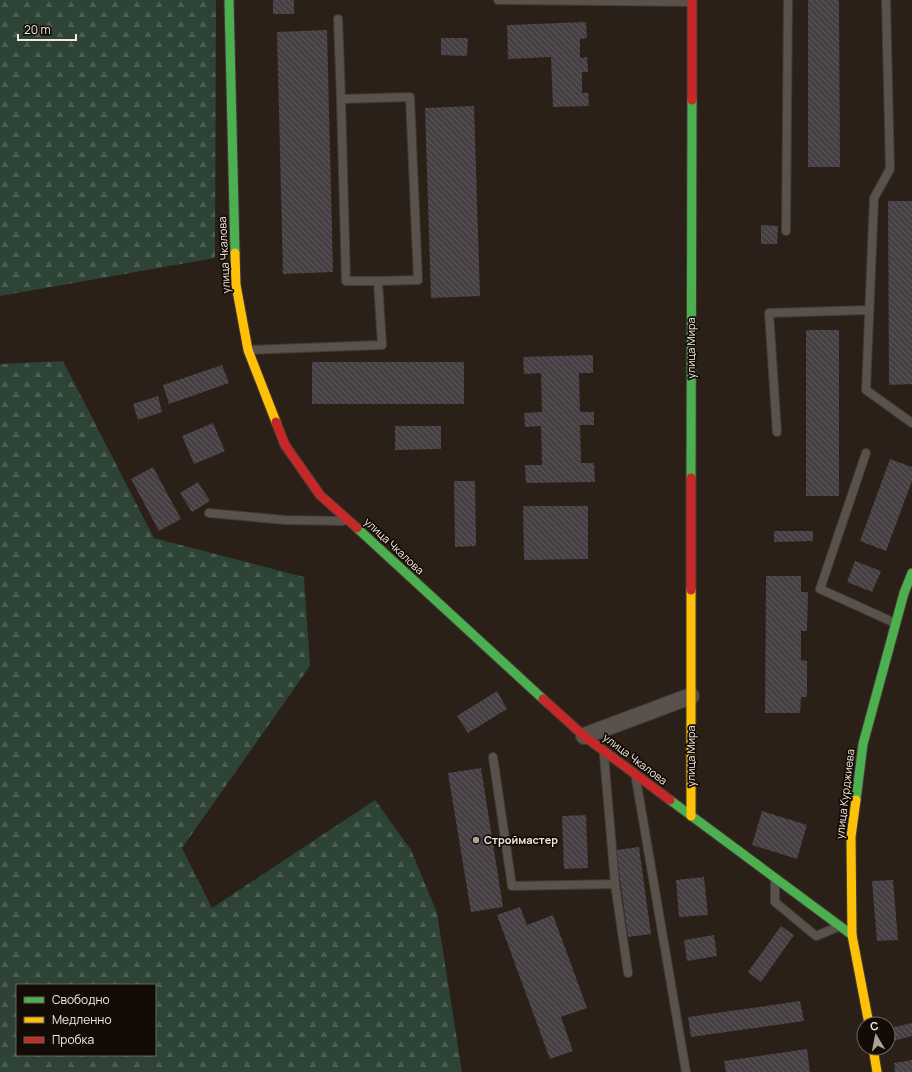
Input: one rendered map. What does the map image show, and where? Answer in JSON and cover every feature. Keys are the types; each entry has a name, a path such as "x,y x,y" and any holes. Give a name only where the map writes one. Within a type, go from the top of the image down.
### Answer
{"street":[{"name":"улица Чкалова","path":"229,0 236,285 248,350 285,445 320,495 584,736 852,935"},
{"name":"улица Мира","path":"691,816 692,1"},
{"name":"улица Курджиева","path":"867,1016 852,935 851,837 863,744 912,572"},
{"path":"584,736 691,696"},
{"path":"874,1056 877,1072"}],"lane":[{"path":"498,0 692,1"},
{"path":"786,232 788,0"},
{"path":"886,0 890,169 874,198 866,390 912,423"},
{"path":"338,19 346,281 418,280 410,97 341,99"},
{"path":"248,350 382,345 378,281"},
{"path":"777,432 769,313 869,310"},
{"path":"866,453 820,589 896,624"},
{"path":"209,513 285,520 350,521"},
{"path":"603,751 615,884 628,973"},
{"path":"493,757 512,886 615,884"},
{"path":"635,774 686,1072"},
{"path":"774,877 775,902 816,936 840,926"}],"green space":[{"path":"0,0 216,0 215,258 0,296"},
{"path":"63,361 154,538 304,577 310,666 182,848 212,908 375,800 411,850 437,913 462,1072 0,1072 0,364"}],"building":[{"path":"273,0 294,0 294,14 273,14"},
{"path":"808,0 839,0 840,167 808,167"},
{"path":"586,22 587,38 580,39 580,58 587,57 588,72 582,72 582,93 588,93 589,106 553,107 551,57 508,59 507,25"},
{"path":"327,30 333,272 283,274 277,32"},
{"path":"441,38 468,38 467,56 441,55"},
{"path":"474,106 480,296 431,298 425,108"},
{"path":"888,201 912,201 912,384 889,385"},
{"path":"761,225 778,226 777,244 761,244"},
{"path":"806,330 839,330 839,496 806,496"},
{"path":"593,355 593,373 579,373 580,412 594,412 594,425 580,425 581,463 594,463 595,482 526,483 525,465 542,465 541,426 525,427 524,413 542,412 541,373 524,374 523,357"},
{"path":"312,362 464,362 464,404 312,404"},
{"path":"222,365 229,383 169,404 163,385"},
{"path":"158,396 162,412 138,420 133,404"},
{"path":"213,423 225,451 194,464 182,436"},
{"path":"395,426 441,426 441,449 395,450"},
{"path":"890,459 912,467 912,481 886,551 860,541"},
{"path":"153,467 181,519 159,531 131,479"},
{"path":"454,481 475,481 476,546 455,547"},
{"path":"198,482 210,501 192,512 180,493"},
{"path":"523,506 588,506 588,559 524,560"},
{"path":"774,531 813,531 813,541 774,542"},
{"path":"855,561 881,571 872,592 847,582"},
{"path":"766,576 801,576 801,592 808,592 807,631 801,631 801,660 807,661 807,697 801,697 800,713 765,713"},
{"path":"497,691 507,709 468,733 457,716"},
{"name":"Строймастер","path":"481,768 503,907 471,912 448,773"},
{"path":"762,811 807,825 797,859 752,845"},
{"path":"586,815 588,868 564,869 562,816"},
{"path":"639,847 651,934 628,937 616,850"},
{"path":"704,877 708,915 679,917 676,880"},
{"path":"893,880 898,940 877,941 872,881"},
{"path":"520,907 527,925 553,915 587,1008 561,1017 573,1051 550,1059 497,915"},
{"path":"781,926 794,935 761,982 748,972"},
{"path":"714,935 717,956 687,961 684,940"},
{"path":"800,1001 804,1021 691,1037 688,1017"},
{"path":"912,1023 912,1036 896,1040 896,1027"},
{"path":"807,1049 810,1072 726,1072 724,1061"},
{"path":"912,1060 912,1072 895,1072 894,1063"}],"traffic: fast":[{"path":"229,0 235,253"},
{"path":"691,478 692,100"},
{"path":"357,528 543,699"},
{"path":"856,800 863,744 904,593 912,573"},
{"path":"670,800 852,935"}],"traffic: slow":[{"path":"235,253 236,285 248,350 276,422"},
{"path":"691,590 691,816"},
{"path":"856,800 851,837 852,935 867,1016"},
{"path":"874,1056 877,1072"}],"traffic: jam":[{"path":"692,0 692,100"},
{"path":"276,422 285,445 320,495 357,528"},
{"path":"691,478 691,590"},
{"path":"543,699 584,736 670,800"}],"place":[{"name":"Строймастер","path":"476,840"}]}
